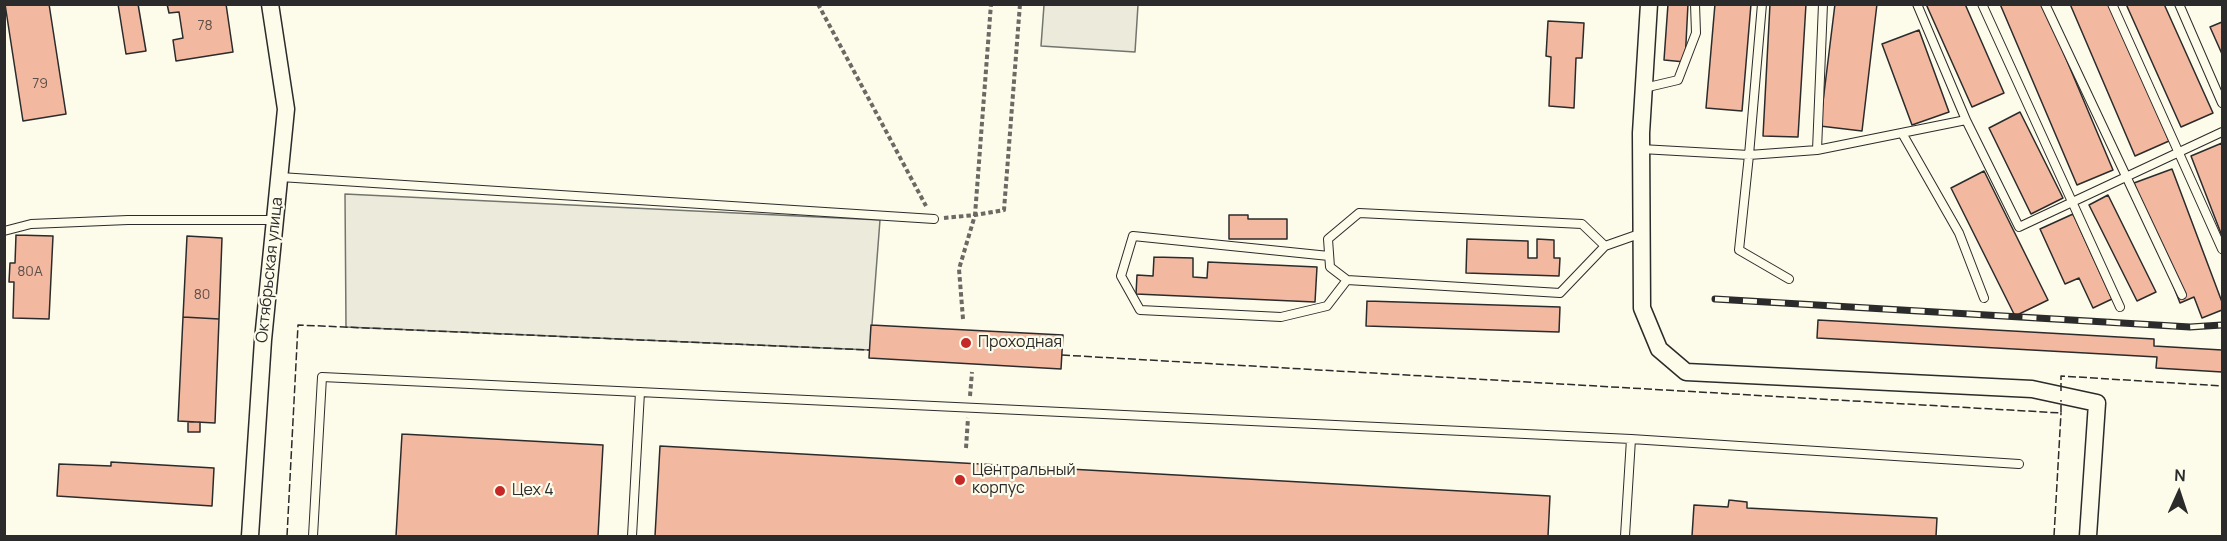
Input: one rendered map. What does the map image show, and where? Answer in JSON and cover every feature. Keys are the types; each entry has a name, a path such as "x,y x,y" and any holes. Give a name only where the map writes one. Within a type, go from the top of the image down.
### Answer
{"street":[{"name":"Октябрьская улица","path":"250,537 263,340 286,109 270,4"},
{"path":"1649,4 1641,149 1642,308 1659,349 1686,372 2032,389 2097,403 2088,537"}],"lane":[{"path":"1644,88 1678,80 1696,33 1695,4"},
{"path":"1762,4 1739,250 1789,279"},
{"path":"1817,150 1822,4"},
{"path":"1917,4 1966,120 2019,227 2223,132"},
{"path":"1982,4 2120,307"},
{"path":"2045,4 2182,295"},
{"path":"2112,4 2223,249"},
{"path":"2179,4 2223,103"},
{"path":"1641,149 1749,155 1817,150 1966,120"},
{"path":"1902,133 1959,233 1984,298"},
{"path":"280,177 934,219"},
{"path":"1605,246 1582,224 1359,213 1328,239 1330,267 1347,280 1560,293 1605,246 1642,233"},
{"path":"4,231 31,224 128,220 275,220"},
{"path":"1329,256 1133,236 1121,276 1140,310 1281,317 1327,306 1347,280"},
{"path":"313,537 322,377 1631,439 2019,464"},
{"path":"632,537 640,392"},
{"path":"1625,537 1631,439"}],"path":[{"path":"818,4 934,219 1005,210 1020,4"},
{"path":"963,319 959,269 975,215 991,4"}],"shaded area":[{"path":"1044,5 1138,5 1135,52 1041,46"},
{"path":"345,194 880,220 870,350 346,327"}],"building":[{"path":"5,4 49,4 66,114 23,121"},
{"path":"118,4 138,4 146,51 126,54"},
{"path":"167,4 226,4 233,52 176,61 173,40 183,38 179,12 169,13"},
{"path":"1668,4 1688,4 1685,62 1664,60"},
{"path":"1715,4 1751,4 1742,111 1706,108"},
{"path":"1770,4 1806,4 1798,137 1763,136"},
{"path":"1835,4 1877,4 1862,131 1820,126"},
{"path":"1926,4 1965,4 2004,93 1972,107"},
{"path":"2000,4 2043,4 2113,170 2077,185"},
{"path":"2070,4 2111,4 2169,141 2135,156"},
{"path":"2126,4 2164,4 2213,113 2181,127"},
{"path":"1548,21 1584,23 1582,58 1576,58 1574,108 1549,106 1551,57 1546,56"},
{"path":"2222,22 2222,54 2210,27"},
{"path":"1919,30 1949,112 1912,125 1882,44"},
{"path":"2020,112 2063,198 2031,214 1989,128"},
{"path":"2222,143 2222,236 2191,156"},
{"path":"2172,169 2222,302 2222,310 2202,318 2194,297 2180,303 2134,183"},
{"path":"1984,171 2048,300 2015,316 1951,188"},
{"path":"2108,195 2156,292 2137,301 2089,205"},
{"path":"2073,214 2112,299 2093,308 2079,278 2065,284 2040,229"},
{"path":"1229,215 1248,215 1248,219 1287,219 1287,239 1229,239"},
{"path":"16,235 53,236 49,319 13,318 14,282 9,282 10,263 15,263"},
{"path":"187,236 222,238 219,319 183,317"},
{"path":"1467,239 1528,241 1528,258 1537,258 1537,239 1554,240 1554,258 1560,258 1559,276 1466,273"},
{"path":"1154,257 1193,258 1193,277 1207,278 1208,262 1317,267 1315,302 1136,294 1137,275 1153,276"},
{"path":"1367,301 1560,307 1559,332 1366,326"},
{"path":"183,317 219,319 215,423 178,421"},
{"path":"1818,320 2154,339 2154,346 2222,350 2222,372 2156,368 2157,357 1817,338"},
{"name":"Проходная","path":"871,325 1063,335 1061,369 869,358"},
{"path":"188,422 200,422 200,432 188,432"},
{"name":"Цех 4","path":"402,434 603,445 598,536 396,536"},
{"name":"Центральный корпус","path":"660,446 1550,496 1548,536 655,536"},
{"path":"111,462 214,468 212,506 57,496 59,464 111,466"},
{"path":"1729,500 1747,502 1747,508 1937,518 1936,536 1692,536 1694,505 1728,507"}],"railway":[{"path":"1715,299 2190,327 2222,325"}],"fence":[{"path":"287,536 298,325 870,350"},
{"path":"1062,355 2061,413 2061,400"},
{"path":"2061,391 2061,376 2222,386"},
{"path":"2054,536 2061,413"}],"place":[{"name":"Проходная","path":"966,343"},
{"name":"Центральный корпус","path":"960,480"},
{"name":"Цех 4","path":"500,491"}]}
